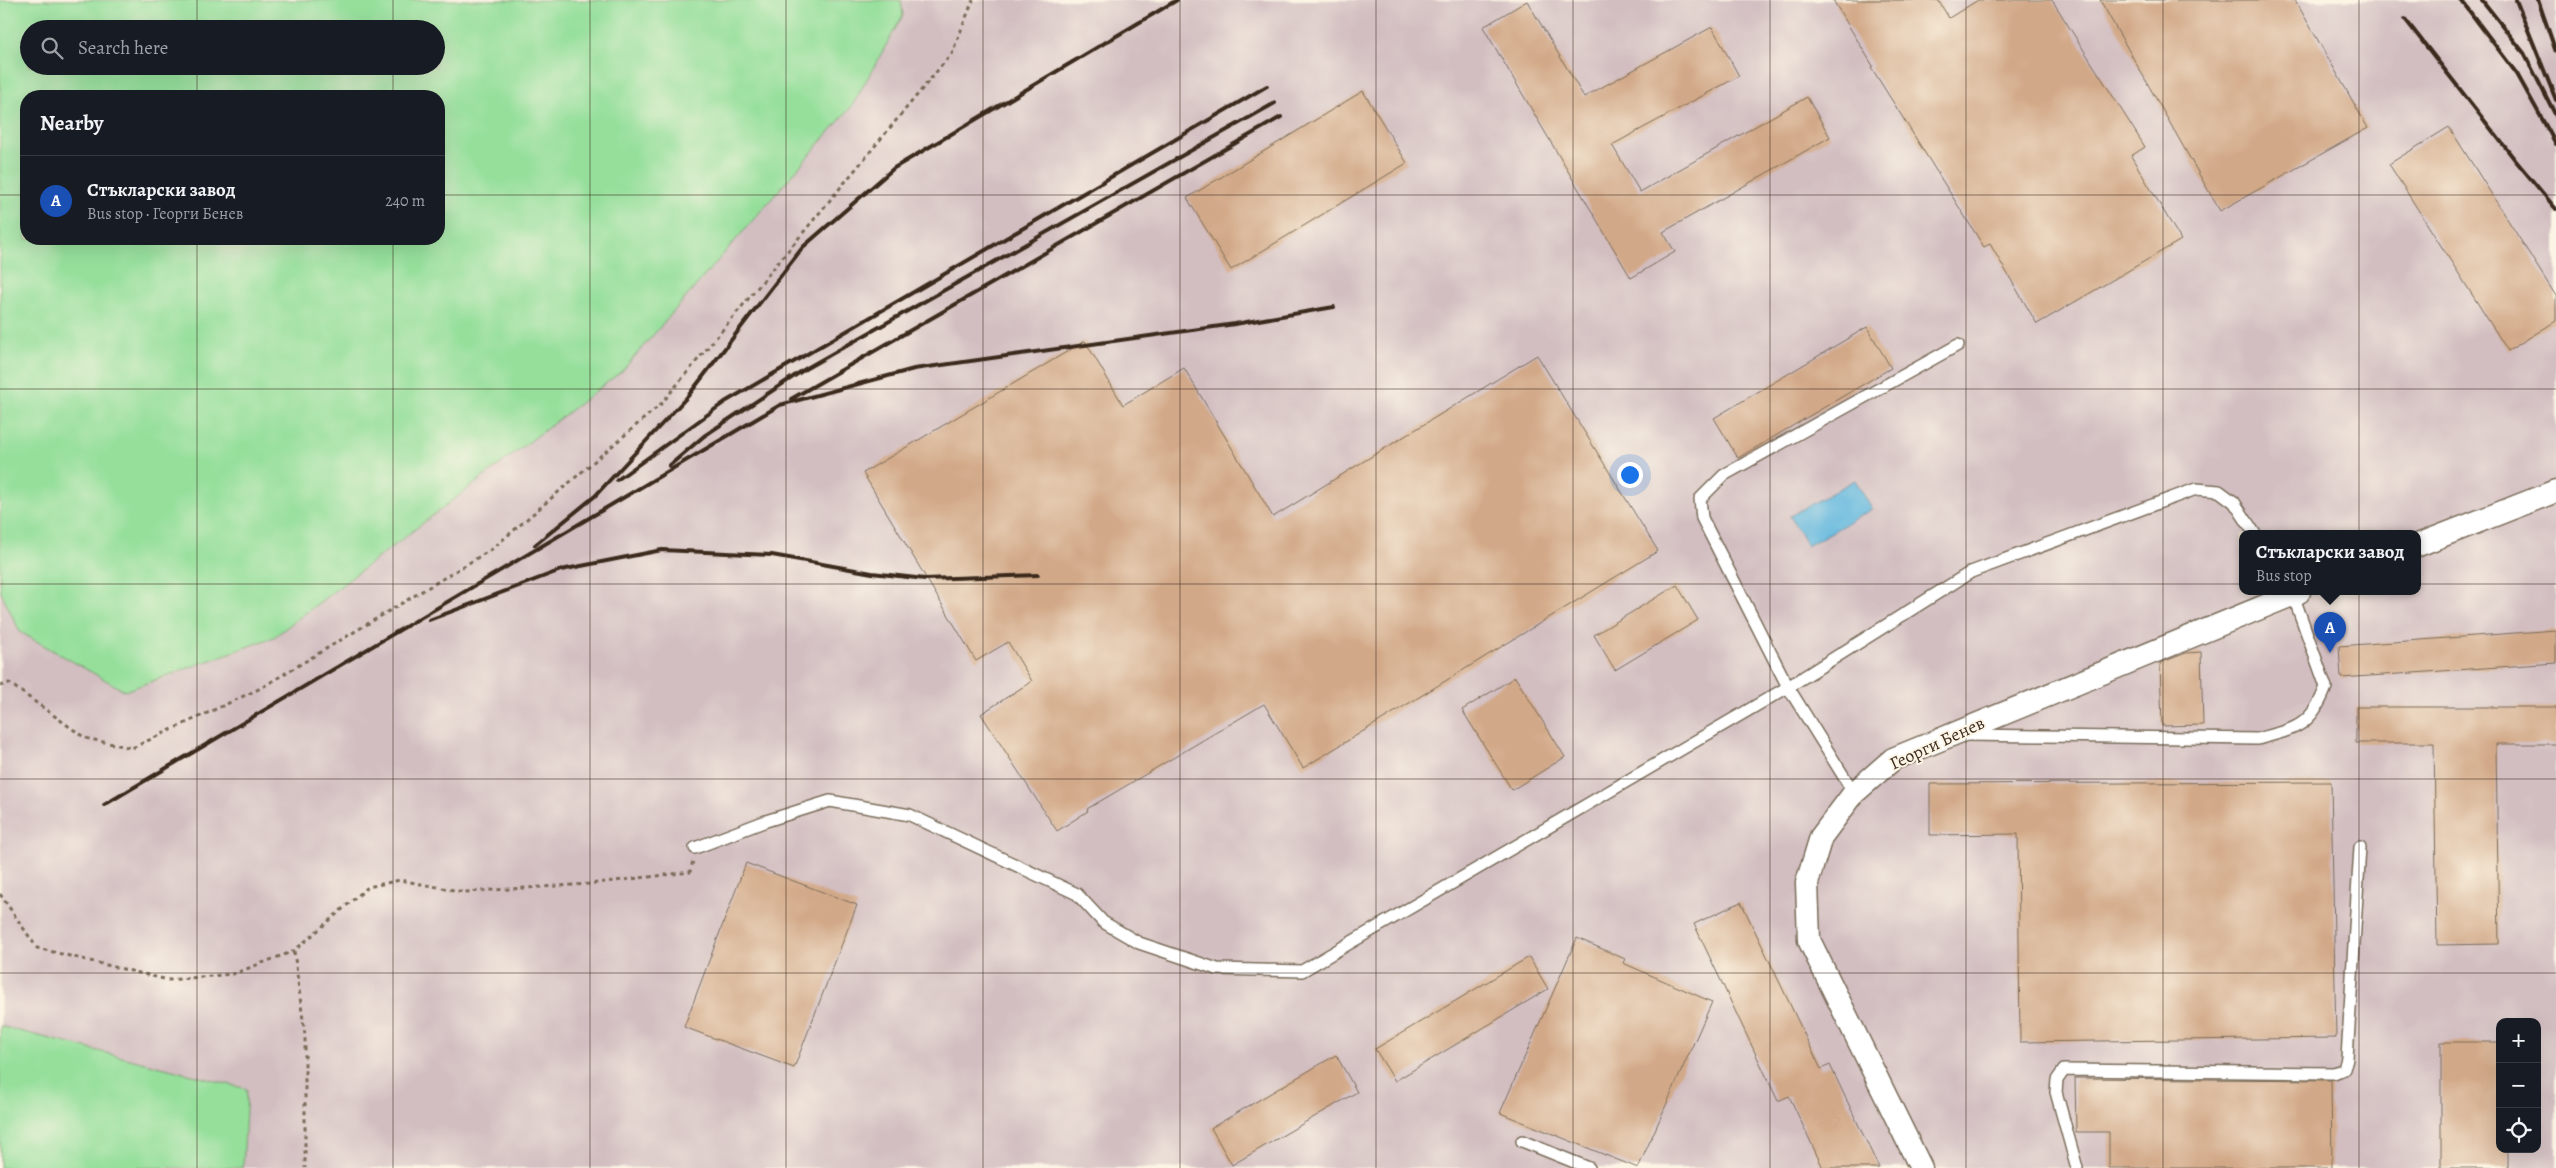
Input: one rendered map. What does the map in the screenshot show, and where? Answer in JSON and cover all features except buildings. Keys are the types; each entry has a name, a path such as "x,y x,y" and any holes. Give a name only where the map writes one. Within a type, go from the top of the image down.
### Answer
{"street":[{"path":"2421,544 2556,490"},
{"name":"Георги Бенев","path":"1921,1168 1809,940 1807,883 1821,837 1854,793 1893,759 2288,595"}],"lane":[{"path":"1854,793 1788,687 1702,518 1700,499 1724,475 1958,345"},
{"path":"696,848 766,821 830,801 910,815 1077,894 1103,922 1139,943 1217,969 1302,971 1788,687 1971,572 2196,489 2219,491 2234,502 2252,530"},
{"path":"1951,735 2257,739 2295,729 2319,706 2326,687 2296,595"},
{"path":"2077,1168 2056,1092 2057,1080 2064,1070 2334,1073 2344,1069 2347,1058 2360,847"},
{"path":"1522,1141 1589,1168"}],"path":[{"path":"0,686 10,683 85,738 132,748 261,688 492,549 661,404 952,53 973,0"},
{"path":"0,894 37,948 168,980 233,974 294,951 368,888 400,880 464,892 589,884 690,872 696,848"},
{"path":"294,951 305,1035 305,1168"}],"shaded area":[{"path":"901,0 2556,0 2556,1168 243,1168 247,1089 1,1027 0,590 20,632 903,15"}],"green space":[{"path":"0,0 901,0 903,15 852,106 622,371 274,637 125,691 20,632 0,590"},
{"path":"0,1026 247,1089 243,1168 0,1168"}],"water":[{"path":"1855,480 1872,509 1807,546 1790,516"}],"railway":[{"path":"535,545 595,496 688,396 803,247 894,168 1177,0"},
{"path":"2461,0 2517,74 2556,144"},
{"path":"2482,0 2524,53 2556,116"},
{"path":"2516,0 2556,100"},
{"path":"2538,0 2556,52"},
{"path":"2405,19 2556,209"},
{"path":"617,480 725,402 1267,86"},
{"path":"669,466 704,436 805,369 1275,103"},
{"path":"791,399 1281,117"},
{"path":"104,805 780,405 914,369 1235,324 1334,307"},
{"path":"429,620 561,570 662,550 772,555 872,573 925,579 1038,575"}],"place":[{"name":"Стъкларски завод","path":"2330,653"}]}
